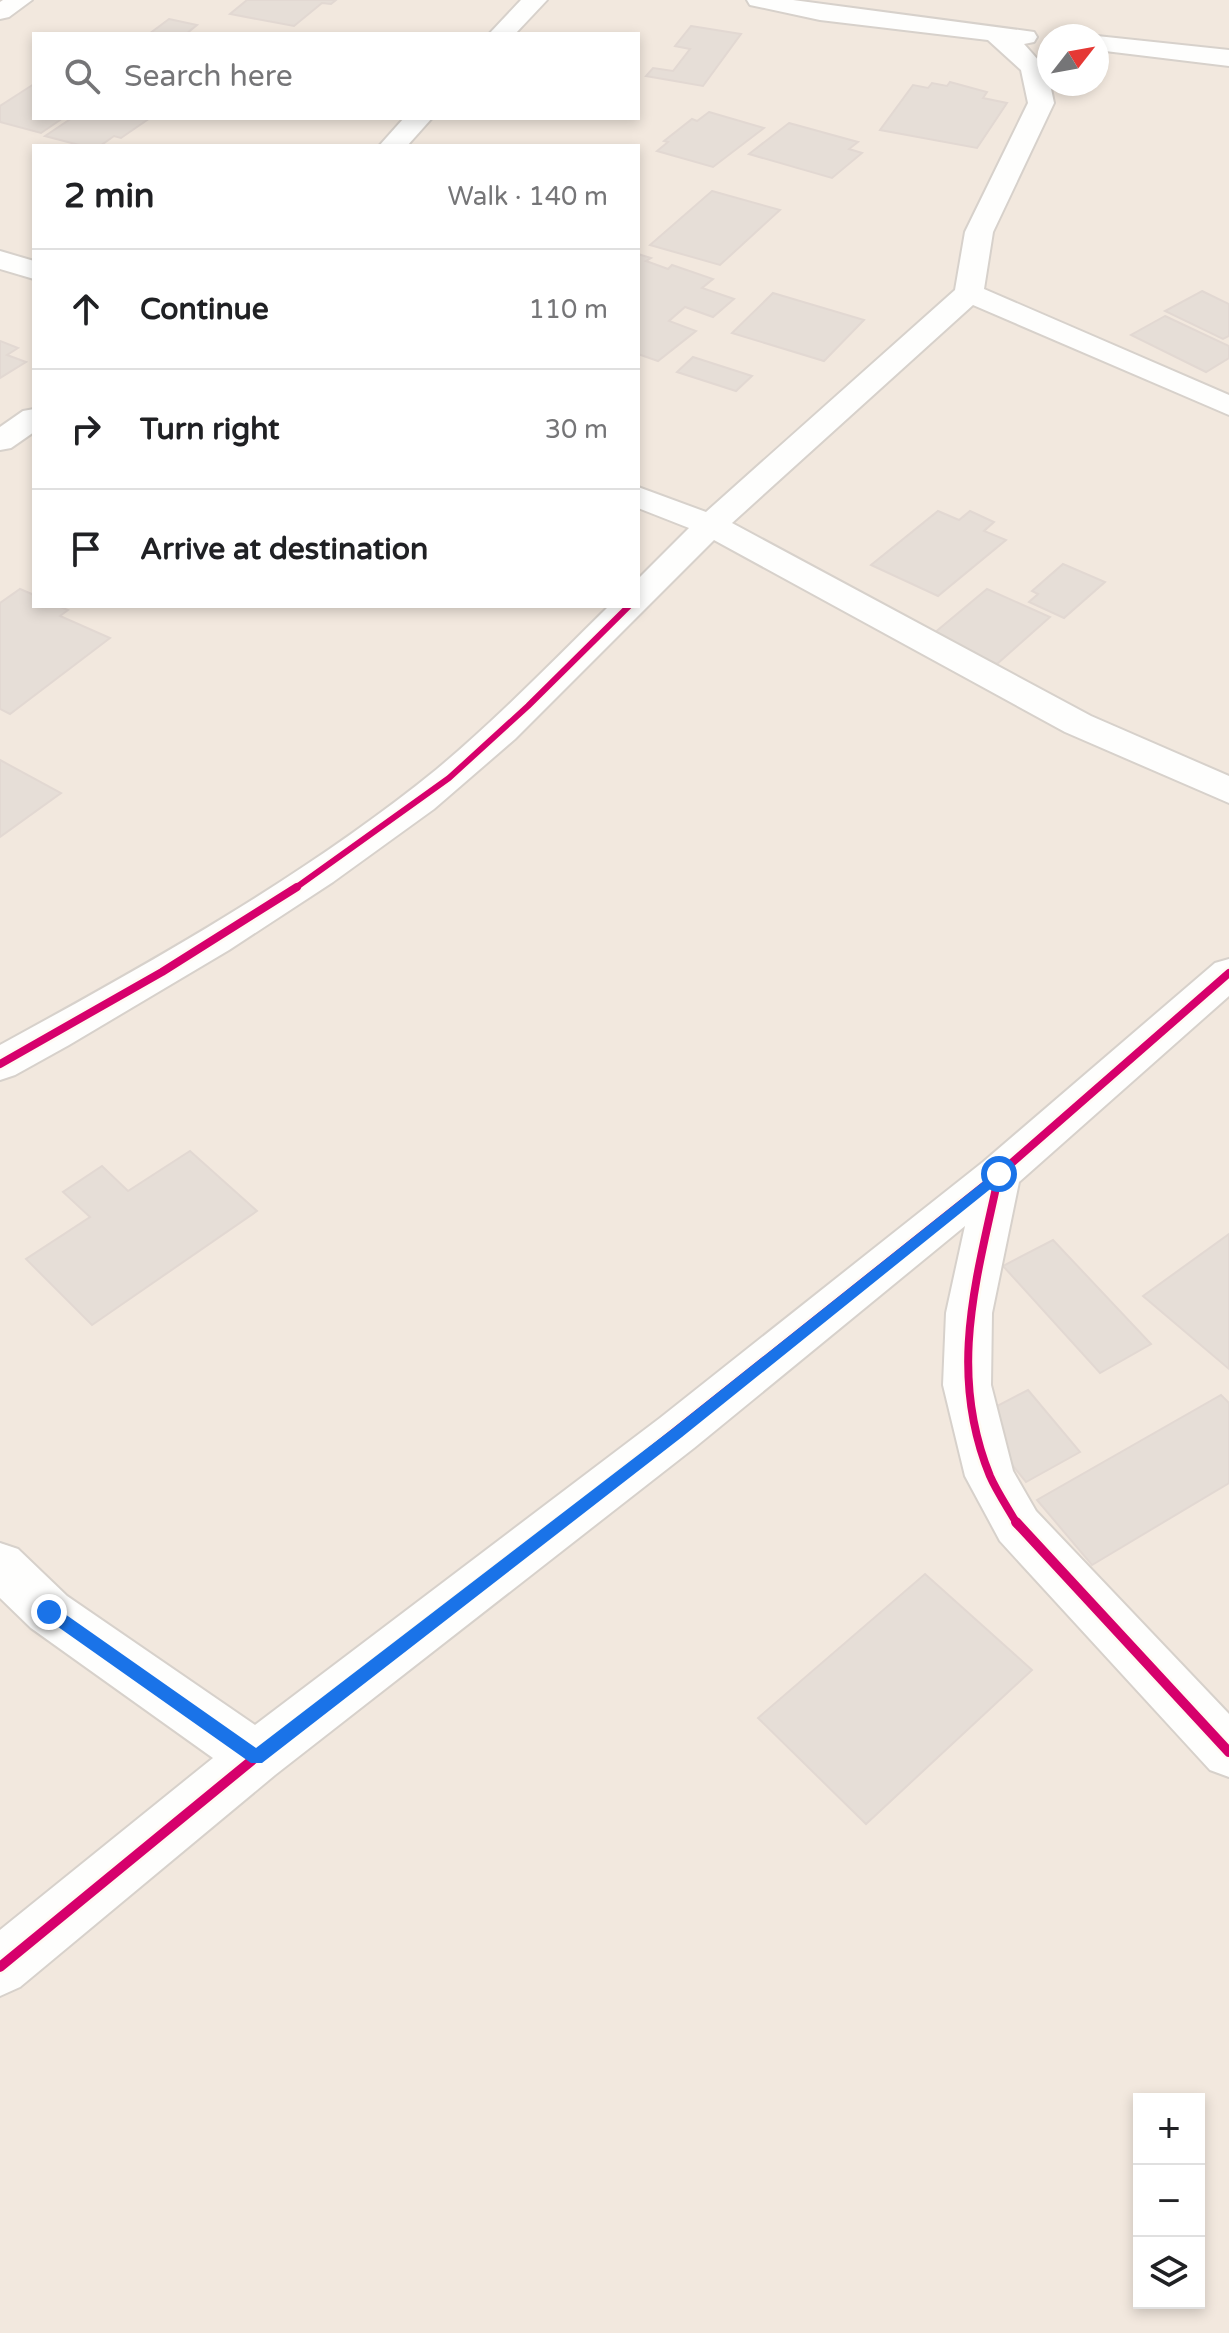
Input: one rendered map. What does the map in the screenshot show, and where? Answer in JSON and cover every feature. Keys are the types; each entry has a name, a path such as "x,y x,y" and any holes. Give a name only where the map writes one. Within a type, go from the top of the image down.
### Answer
{"street":[{"path":"0,12 20,0"},
{"path":"503,32 535,0"},
{"path":"759,0 820,13 1037,38"},
{"path":"640,596 711,525 969,293 979,232 1041,103 1042,84 1029,61 996,34"},
{"path":"1109,44 1229,58"},
{"path":"394,144 417,120"},
{"path":"0,260 32,269"},
{"path":"969,293 1229,406"},
{"path":"0,441 32,419"},
{"path":"640,498 711,525 1078,724 1229,791"},
{"path":"0,1064 115,1001 260,912 422,799 522,712 627,608"},
{"path":"0,1967 256,1757 677,1433 999,1174 1229,973"},
{"path":"999,1174 969,1313 967,1385 990,1476 1018,1526 1229,1752"},
{"path":"0,1565 49,1612 256,1757"}],"shaded area":[{"path":"0,0 1229,0 1229,2333 0,2333"}],"building":[{"path":"247,0 336,0 331,4 322,3 294,26 230,14"},
{"path":"169,19 197,25 188,32 152,32"},
{"path":"691,26 741,34 703,86 646,76 653,68 673,71 690,49 675,46"},
{"path":"950,82 987,92 983,98 1007,103 977,148 880,130 913,85 928,88 932,83 947,86"},
{"path":"32,85 32,120 60,120 41,133 0,122 0,106"},
{"path":"709,112 764,128 713,167 657,151 668,142 664,141 692,119 697,121"},
{"path":"69,120 147,120 121,138 114,136 103,144 75,144 45,136"},
{"path":"789,123 858,142 849,149 862,153 832,178 749,154"},
{"path":"712,191 780,210 720,265 650,245"},
{"path":"640,255 651,258 646,261 668,269 672,265 713,279 702,288 734,299 713,317 685,307 669,321 696,331 658,361 640,355"},
{"path":"1202,291 1229,304 1229,336 1223,339 1165,311"},
{"path":"773,293 864,320 824,361 732,333"},
{"path":"1165,316 1229,346 1229,358 1206,372 1131,335"},
{"path":"0,341 18,348 7,355 26,362 0,378"},
{"path":"693,357 752,376 736,391 677,372"},
{"path":"938,511 959,520 970,511 994,522 984,531 1006,540 938,596 871,565"},
{"path":"1063,564 1105,582 1064,618 1029,602 1038,594 1032,591"},
{"path":"20,589 32,594 32,608 63,608 68,610 60,616 110,638 10,714 0,709 0,603"},
{"path":"987,589 1050,617 997,664 933,634"},
{"path":"0,760 61,793 0,837"},
{"path":"190,1151 257,1211 92,1325 26,1259 90,1217 63,1192 102,1166 128,1191"},
{"path":"1229,1234 1229,1369 1143,1296"},
{"path":"1053,1240 1151,1344 1100,1373 1003,1266"},
{"path":"1028,1390 1080,1452 1026,1482 974,1418"},
{"path":"1221,1395 1229,1403 1229,1483 1092,1565 1037,1500"},
{"path":"925,1574 1032,1670 866,1824 758,1718"}],"cycle path":[{"path":"0,1064 215,940 371,837 476,755 627,608"},
{"path":"0,1967 256,1757 677,1433 999,1174 1229,973"},
{"path":"999,1174 969,1313 967,1385 990,1476 1018,1526 1229,1752"}],"route":[{"path":"49,1612 256,1757 677,1433 999,1174"}]}
